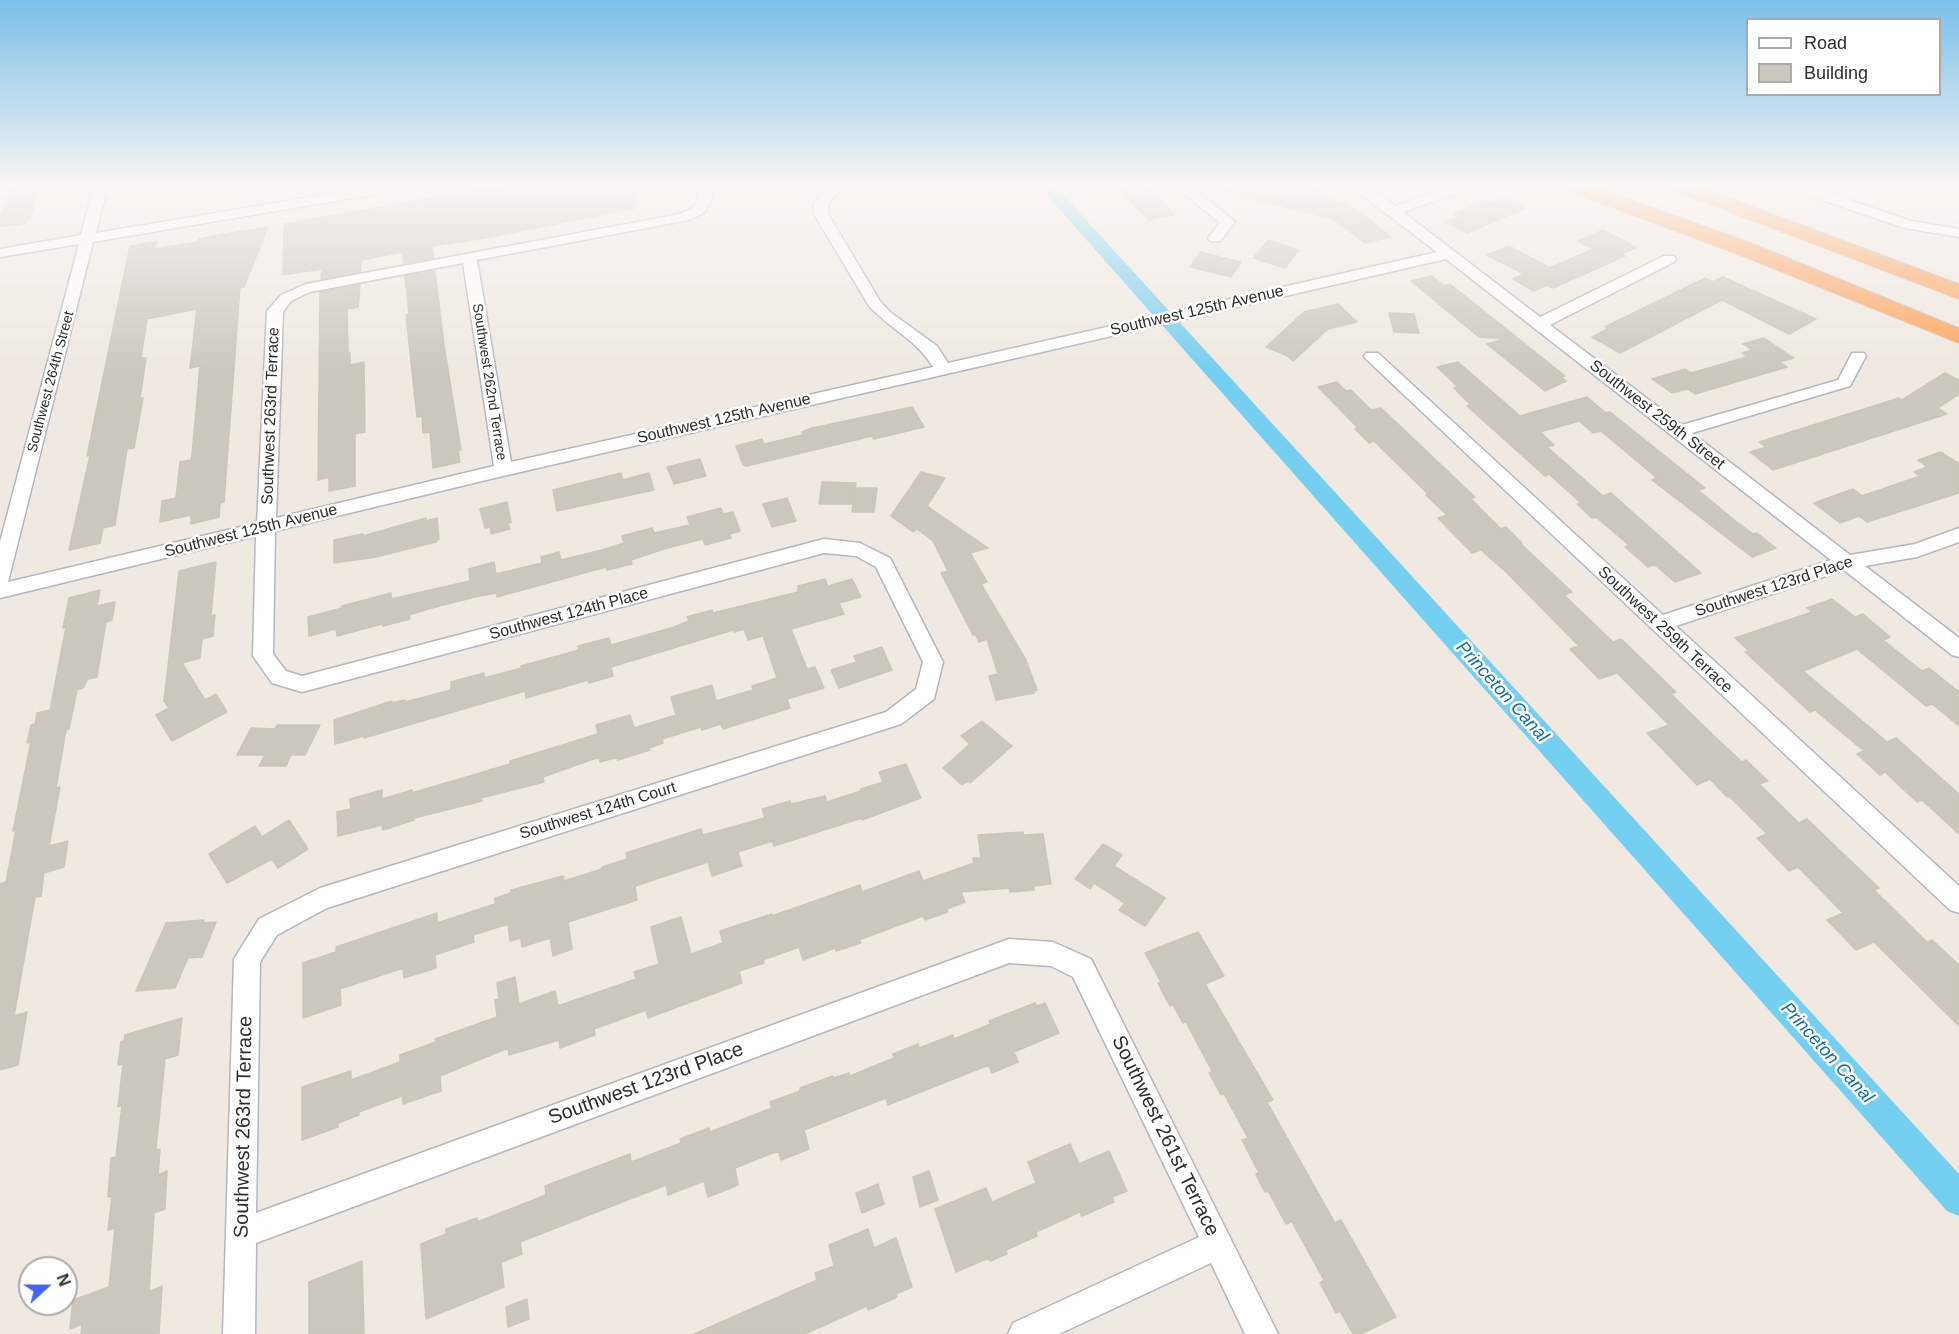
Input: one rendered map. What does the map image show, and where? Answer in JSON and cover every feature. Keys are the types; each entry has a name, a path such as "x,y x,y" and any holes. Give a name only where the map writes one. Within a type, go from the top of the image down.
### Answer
{"highway":[{"path":"1738,246 1959,336"},
{"path":"1838,246 1959,292"}],"street":[{"path":"0,253 40,246"},
{"name":"Southwest 264th Street","path":"0,579 86,246"},
{"path":"469,258 531,246"},
{"path":"840,246 874,303 885,315 931,349 943,369"},
{"name":"Southwest 259th Street","path":"1439,246 1959,649"},
{"name":"Southwest 125th Avenue","path":"0,591 503,470 1449,254"},
{"name":"Southwest 263rd Terrace","path":"279,677 263,656 275,311 286,298 306,288 469,258"},
{"name":"Southwest 262nd Terrace","path":"469,258 503,470"},
{"path":"1539,324 1669,259"},
{"name":"Southwest 259th Terrace","path":"1371,356 1959,902"},
{"path":"1678,432 1844,383 1858,356"},
{"name":"Southwest 123rd Place","path":"1659,624 1847,562 1917,550 1959,535"},
{"name":"Southwest 124th Place","path":"279,677 303,684 824,546 860,550 883,563 933,662 926,693"},
{"name":"Southwest 124th Court","path":"268,927 320,898 893,718 926,693"},
{"name":"Southwest 263rd Terrace","path":"239,1334 247,959 268,927"},
{"name":"Southwest 123rd Place","path":"242,1233 1009,951 1053,954"},
{"name":"Southwest 261st Terrace","path":"1053,954 1082,968 1262,1334"},
{"path":"1024,1334 1218,1244"}],"building":[{"path":"130,246 156,246 155,249 172,246 260,246 244,287 240,287 224,502 220,503 219,517 191,524 191,515 160,522 162,501 176,498 180,462 191,460 192,455 200,366 190,368 197,309 147,319 141,358 146,358 140,399 143,398 134,448 127,449 115,525 103,528 100,543 69,550 90,455 87,456"},
{"path":"284,246 432,246 434,258 404,263 402,252 362,260 360,272 321,279 322,269 283,275"},
{"path":"1263,246 1287,246 1299,250 1285,268 1253,258"},
{"path":"1509,246 1550,268 1593,249 1588,246 1636,247 1622,254 1625,256 1553,288 1547,285 1534,291 1513,279 1524,274 1487,255"},
{"path":"1200,252 1241,262 1231,277 1190,267"},
{"path":"435,271 461,450 458,450 460,462 433,468 430,432 423,433 422,416 417,417 406,315 409,314 405,276"},
{"path":"1432,276 1444,286 1450,284 1565,376 1561,377 1566,381 1545,391 1487,344 1505,339 1479,337 1411,281"},
{"path":"1723,277 1816,319 1789,334 1722,300 1620,353 1592,337 1608,329 1605,327 1705,278 1712,282"},
{"path":"360,285 358,307 347,309 348,353 350,353 350,365 364,362 365,432 355,434 355,486 329,491 329,477 318,480 320,292"},
{"path":"1338,304 1357,322 1328,329 1293,361 1288,356 1266,347 1304,312"},
{"path":"1389,313 1414,314 1419,333 1394,332"},
{"path":"1764,338 1794,358 1779,362 1787,367 1695,394 1688,389 1672,393 1652,379 1685,369 1691,373 1747,357 1742,353 1752,350 1743,344"},
{"path":"1458,362 1520,416 1587,397 1606,413 1610,412 1705,488 1698,490 1738,523 1753,534 1757,533 1776,548 1752,557 1652,480 1657,478 1601,431 1593,433 1579,421 1540,432 1554,445 1547,447 1603,496 1611,493 1701,573 1675,582 1655,565 1648,567 1625,547 1629,545 1596,517 1592,518 1577,504 1581,503 1549,474 1545,476 1467,406 1471,405 1454,388 1458,387 1437,367"},
{"path":"1945,373 1959,380 1959,394 1938,408 1947,414 1773,470 1750,452 1766,447 1759,442 1899,398 1902,400"},
{"path":"1337,382 1346,391 1351,390 1371,410 1381,408 1475,497 1471,499 1501,529 1506,527 1572,592 1564,595 1613,642 1621,639 1676,692 1671,694 1713,735 1742,762 1746,760 1768,781 1759,784 1799,823 1807,819 1879,888 1874,890 1927,942 1932,940 1959,965 1959,1026 1874,942 1856,950 1827,920 1843,913 1798,867 1789,871 1757,838 1767,834 1710,779 1697,785 1647,733 1669,725 1617,673 1599,679 1570,649 1579,646 1506,572 1481,550 1472,553 1438,518 1447,515 1374,441 1369,443 1355,429 1358,428 1318,387"},
{"path":"912,407 924,427 874,439 872,436 747,466 743,465 736,446 762,439 764,444 803,435 802,432 812,428"},
{"path":"1941,452 1959,464 1959,493 1867,522 1859,516 1840,523 1814,503 1853,489 1862,496 1920,476 1914,472 1927,467 1918,460"},
{"path":"700,459 706,476 674,484 667,467"},
{"path":"921,472 945,478 927,506 988,548 970,553 987,582 981,584 1026,660 1037,690 1034,693 996,700 989,676 998,674 987,639 979,642 975,634 973,635 941,573 948,571 933,541 917,529 913,532 891,516"},
{"path":"621,473 623,480 649,473 654,490 557,511 553,490"},
{"path":"822,482 856,483 852,504 819,504"},
{"path":"855,488 877,488 874,512 852,512"},
{"path":"787,498 796,521 772,527 763,504"},
{"path":"507,502 510,529 491,534 490,527 485,528 480,509"},
{"path":"721,508 723,514 733,512 740,531 730,534 731,538 705,545 703,539 631,560 632,564 607,570 606,567 497,597 497,593 479,596 428,609 409,615 410,619 383,626 382,624 337,636 336,629 309,636 308,617 342,608 342,606 391,593 391,599 470,581 469,569 494,562 496,574 542,563 541,557 559,552 561,560 602,550 624,543 622,536 652,528 654,533 690,525 687,517"},
{"path":"426,518 426,521 437,518 439,539 436,542 376,557 334,563 334,540 363,534 363,536"},
{"path":"216,562 211,616 215,615 213,636 202,639 200,658 182,663 205,700 216,694 227,712 172,741 156,715 169,708 164,701 179,571"},
{"path":"825,579 828,586 852,579 861,597 839,603 844,614 791,629 807,669 815,667 824,688 787,699 790,708 723,729 721,724 702,730 701,727 662,739 663,743 649,748 650,750 618,760 618,757 600,762 599,757 543,777 544,782 481,798 482,801 414,818 414,820 383,830 382,825 338,836 337,812 351,809 350,799 382,790 382,799 412,790 412,793 510,764 510,761 598,734 596,725 630,715 634,728 676,715 671,697 712,685 716,701 753,690 752,686 777,678 763,636 748,640 744,629 734,632 733,630 611,667 613,676 589,683 588,680 526,698 525,691 364,738 364,736 335,744 334,720 392,701 392,703 405,700 405,702 451,690 451,682 484,673 484,678 522,668 521,666 579,650 578,646 609,638 611,645 671,628 689,621 687,617 712,610 713,613 798,592 798,586"},
{"path":"100,590 97,606 115,602 112,620 106,622 97,677 88,679 83,688 77,690 69,729 66,730 56,788 60,787 49,846 68,841 64,867 44,873 41,896 35,897 14,1016 27,1012 18,1065 0,1070 0,884 6,882 16,830 13,831 31,742 27,743 31,725 35,724 37,713 50,710 66,627 63,628 69,598"},
{"path":"1832,599 1855,617 1863,614 1890,637 1883,640 1922,671 1929,668 1959,692 1959,726 1932,704 1926,706 1857,649 1803,671 1887,742 1896,738 1959,794 1959,834 1922,800 1917,802 1885,772 1880,775 1857,754 1864,751 1815,710 1810,712 1745,652 1749,651 1735,638 1812,612 1807,608"},
{"path":"882,647 892,670 839,688 831,670 857,662 854,656"},
{"path":"982,721 1012,746 970,783 968,781 962,785 943,768 970,744 961,736"},
{"path":"277,725 320,725 305,755 291,755 286,766 259,766 265,755 237,755 251,728 275,729"},
{"path":"906,764 921,798 862,820 862,818 774,846 772,841 738,852 742,866 712,876 708,862 635,886 637,900 568,922 572,949 553,956 550,938 522,947 521,938 510,941 508,924 473,935 474,942 435,955 436,968 404,978 403,968 340,989 341,1005 303,1018 303,963 336,952 336,947 437,913 437,923 495,904 495,898 511,893 511,890 563,876 564,881 602,869 602,867 627,859 626,853 701,829 703,835 765,818 762,809 790,801 791,804 825,796 827,802 883,782 879,772"},
{"path":"289,820 308,849 278,868 272,859 227,883 209,854 255,826 262,837"},
{"path":"1023,832 1023,835 1043,834 1051,884 1034,886 1034,890 1010,892 1009,888 961,892 965,902 947,909 948,912 925,920 923,916 859,940 861,943 836,951 835,948 803,960 799,947 763,960 764,963 739,971 742,983 648,1018 646,1010 594,1029 595,1035 560,1048 559,1040 509,1055 508,1048 440,1076 441,1091 403,1104 402,1096 359,1112 359,1115 338,1123 338,1127 302,1140 302,1087 351,1071 351,1080 400,1062 400,1055 436,1042 435,1039 497,1017 495,1000 499,999 497,983 515,977 519,1004 555,991 558,1006 636,979 634,972 659,964 651,927 681,917 691,954 723,943 720,931 772,914 772,916 860,885 862,892 919,871 923,881 974,863 973,858 981,858 978,835"},
{"path":"1103,844 1122,855 1114,866 1165,898 1145,926 1119,910 1125,903 1094,883 1090,889 1075,879"},
{"path":"204,920 203,923 216,922 202,957 188,958 175,988 136,991 166,923"},
{"path":"1198,932 1224,976 1205,984 1273,1100 1267,1102 1335,1223 1341,1220 1396,1317 1361,1334 1353,1334 1340,1311 1336,1313 1320,1283 1324,1280 1292,1222 1286,1224 1268,1191 1265,1192 1256,1174 1259,1173 1242,1140 1248,1138 1224,1094 1221,1095 1209,1073 1212,1071 1186,1022 1183,1023 1173,1005 1170,1006 1158,983 1161,982 1145,953"},
{"path":"1035,1003 1037,1006 1045,1003 1059,1033 1014,1052 1018,1062 992,1073 989,1065 888,1105 886,1098 804,1130 809,1149 781,1160 778,1151 735,1168 738,1185 708,1197 704,1181 668,1195 666,1185 520,1242 522,1254 501,1262 504,1287 426,1319 421,1244 446,1234 446,1229 477,1218 477,1222 546,1195 545,1186 630,1154 631,1162 681,1143 680,1139 709,1128 710,1132 772,1108 770,1102 800,1091 800,1088 833,1076 834,1078 849,1073 850,1076 894,1058 893,1054 918,1044 919,1048 953,1035 954,1039 991,1024 989,1021"},
{"path":"182,1018 178,1055 165,1059 156,1150 160,1149 158,1175 167,1171 165,1209 154,1213 149,1292 162,1286 159,1334 81,1334 82,1324 70,1329 71,1316 78,1316 78,1298 109,1287 115,1228 108,1230 112,1196 108,1197 111,1158 116,1157 122,1105 118,1107 123,1064 118,1065 121,1042 124,1041 125,1035"},
{"path":"1070,1144 1079,1164 1109,1151 1127,1191 1112,1197 1114,1202 1082,1216 1080,1212 1036,1232 1037,1236 1006,1250 1007,1254 990,1261 989,1258 956,1272 935,1209 986,1188 992,1202 1036,1183 1028,1162"},
{"path":"929,1171 938,1200 920,1207 913,1177"},
{"path":"878,1184 884,1204 862,1213 856,1193"},
{"path":"868,1229 874,1248 896,1238 912,1287 896,1294 897,1297 868,1310 867,1306 805,1334 694,1334 817,1280 815,1273 834,1266 829,1245"},
{"path":"362,1261 364,1334 309,1334 309,1282"},
{"path":"527,1299 529,1319 508,1327 506,1307"}],"waterway":[{"name":"Princeton Canal","path":"1101,246 1959,1199"}]}
